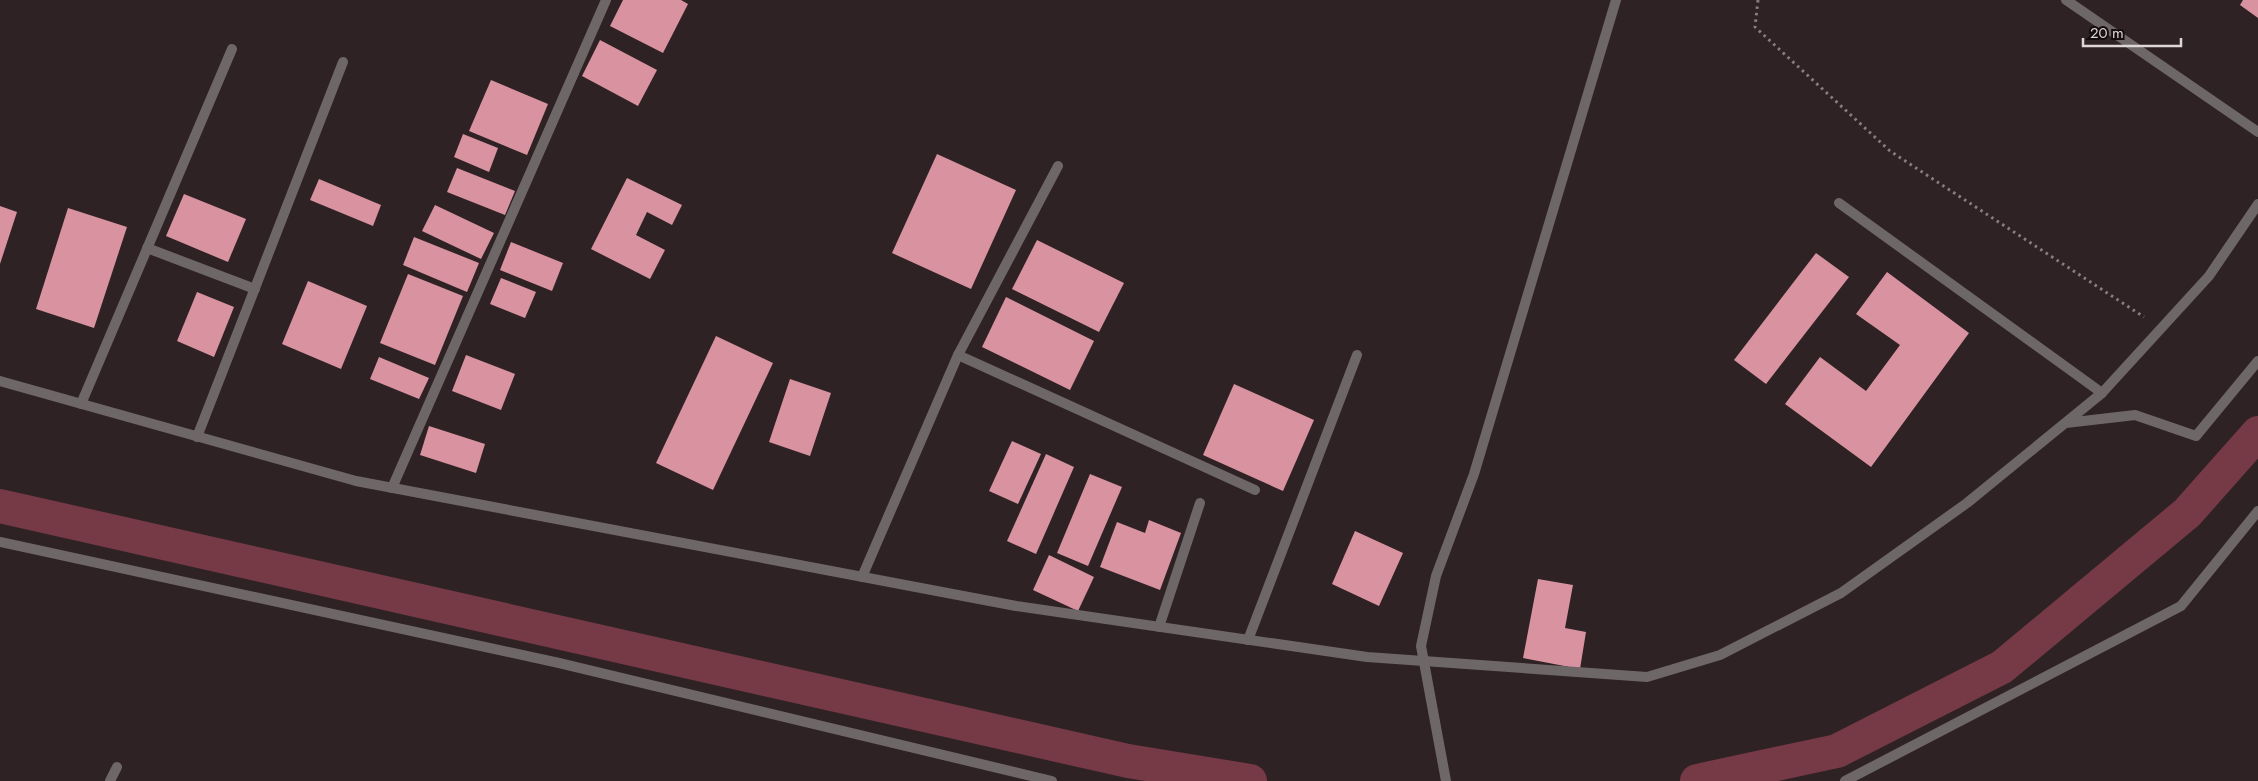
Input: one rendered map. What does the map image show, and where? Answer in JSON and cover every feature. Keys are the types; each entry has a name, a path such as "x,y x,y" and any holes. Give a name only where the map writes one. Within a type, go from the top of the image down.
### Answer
{"street":[{"path":"392,488 606,0"},
{"path":"1446,781 1421,646 1436,576 1474,474 1616,0"},
{"path":"2066,0 2258,132"},
{"path":"81,404 232,49"},
{"path":"197,437 343,62"},
{"path":"862,577 958,355 1058,166"},
{"path":"1839,204 2102,393"},
{"path":"0,381 356,481 1016,606 1366,657 1647,677 1720,655 1841,593 1967,504 2102,393 2209,276 2258,204"},
{"path":"147,248 255,289"},
{"path":"958,355 1255,490"},
{"path":"1248,640 1357,355"},
{"path":"2066,423 2135,415 2196,436 2258,361"},
{"path":"1159,627 1200,502"},
{"path":"1845,781 2181,606 2258,511"},
{"path":"0,542 559,663 1052,781"},
{"path":"110,781 117,767"}],"path":[{"path":"1758,0 1755,27 1890,151 2161,329"}],"building":[{"path":"623,0 681,0 688,4 663,53 610,26"},
{"path":"2243,0 2258,0 2258,18 2240,5"},
{"path":"600,40 657,70 638,106 582,76"},
{"path":"491,80 548,104 527,155 469,131"},
{"path":"463,134 498,148 489,172 454,157"},
{"path":"937,154 1016,190 971,289 892,253"},
{"path":"457,168 515,191 505,215 447,192"},
{"path":"627,178 682,205 672,225 647,212 636,235 665,250 650,279 591,249"},
{"path":"319,179 381,205 373,226 310,200"},
{"path":"184,194 246,219 228,262 166,236"},
{"path":"435,205 494,233 481,259 422,231"},
{"path":"0,206 17,212 0,264"},
{"path":"68,208 127,227 94,328 36,309"},
{"path":"414,237 479,263 467,292 403,265"},
{"path":"1037,240 1124,283 1099,332 1012,289"},
{"path":"511,242 563,263 552,291 500,270"},
{"path":"1816,253 1849,277 1766,384 1734,360"},
{"path":"1887,272 1969,333 1871,467 1785,404 1820,357 1866,391 1900,345 1856,314"},
{"path":"408,274 463,296 435,365 380,343"},
{"path":"501,278 536,292 525,318 490,304"},
{"path":"308,281 367,306 341,369 282,344"},
{"path":"197,292 234,307 214,357 177,341"},
{"path":"1006,297 1094,341 1070,390 982,347"},
{"path":"716,336 773,363 713,490 656,463"},
{"path":"466,355 515,374 501,410 452,391"},
{"path":"379,357 429,378 419,399 370,379"},
{"path":"790,379 831,393 810,456 769,442"},
{"path":"1234,384 1314,420 1283,491 1203,455"},
{"path":"429,426 485,444 476,473 420,455"},
{"path":"1012,441 1041,454 1018,504 989,491"},
{"path":"1046,454 1074,467 1036,554 1007,541"},
{"path":"1090,474 1122,487 1088,566 1057,553"},
{"path":"1149,520 1181,533 1160,590 1100,567 1117,522 1145,533"},
{"path":"1355,531 1403,553 1379,606 1332,584"},
{"path":"1049,555 1094,577 1078,611 1033,590"},
{"path":"1538,579 1573,585 1565,628 1586,632 1580,669 1523,658"}],"waterway":[{"path":"1697,781 1837,751 2002,667 2187,513 2258,433"},
{"path":"0,506 1128,761 1250,781"}]}
